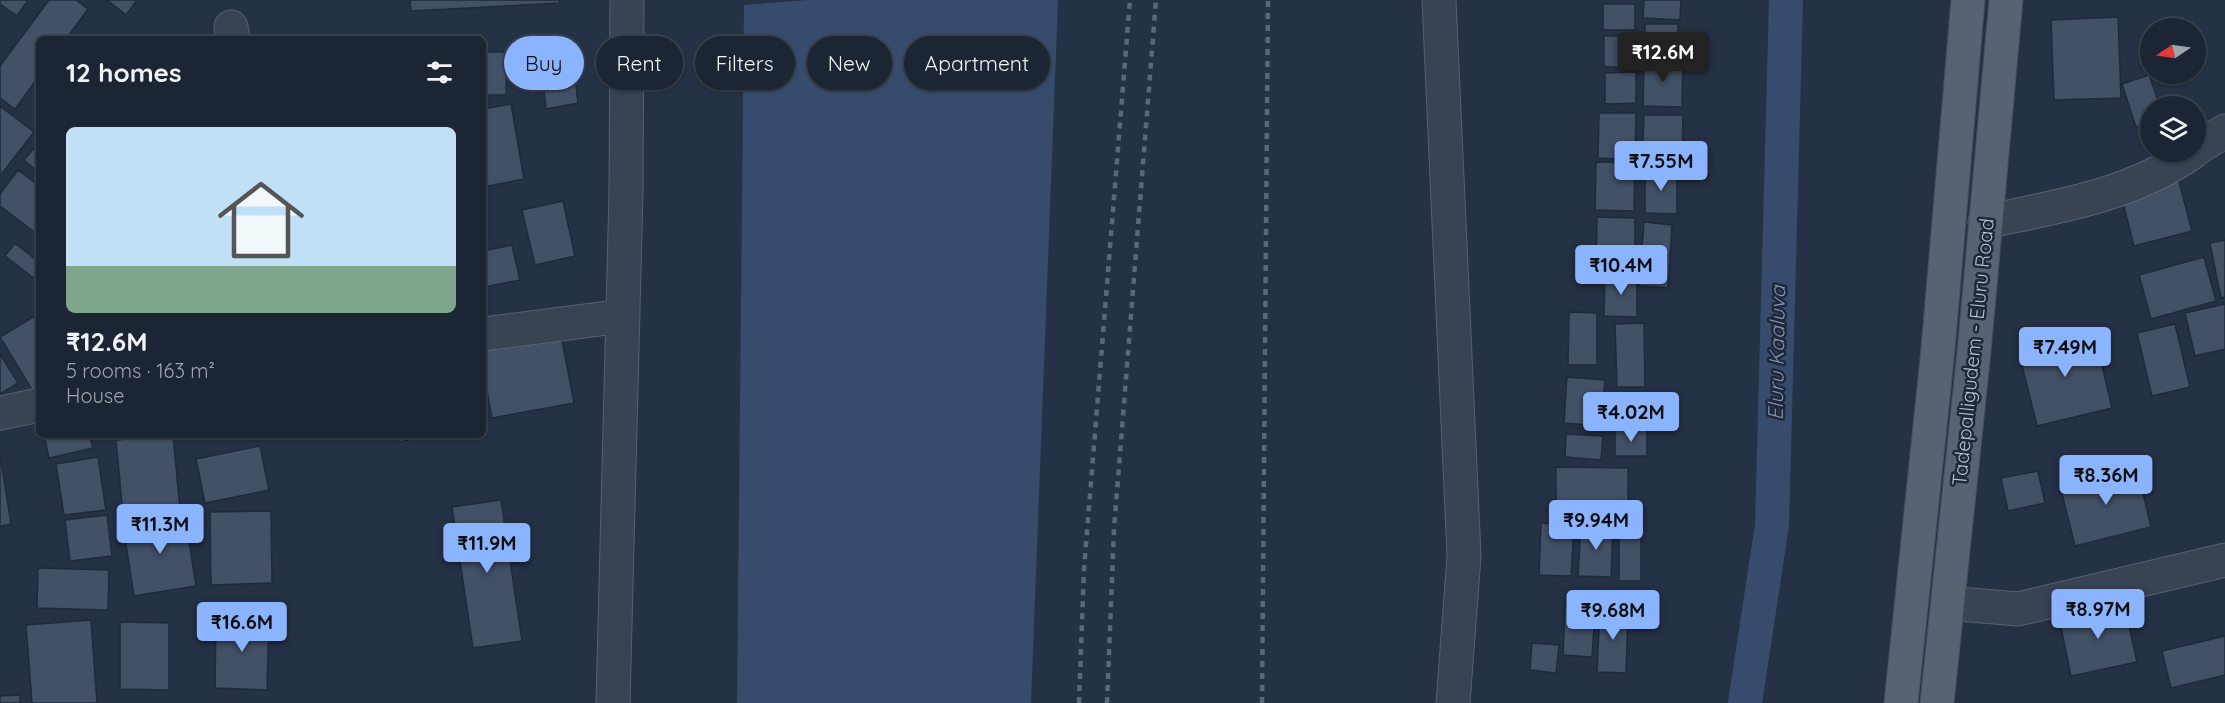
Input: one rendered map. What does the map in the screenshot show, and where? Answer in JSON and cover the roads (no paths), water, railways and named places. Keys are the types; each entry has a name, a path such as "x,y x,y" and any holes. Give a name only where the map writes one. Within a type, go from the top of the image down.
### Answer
{"main road":[{"name":"Tadepalligudem - Eluru Road","path":"1901,703 1938,349 1968,0"},
{"name":"Tadepalligudem - Eluru Road","path":"1937,703 2006,0"},
{"path":"1912,596 1948,603"}],"street":[{"path":"613,703 623,316 627,0"},
{"path":"1439,0 1464,556 1453,703"},
{"path":"2206,143 2225,131"},
{"path":"1985,222 2097,198 2165,170 2177,162"},
{"path":"486,334 623,316"},
{"path":"0,413 36,406"},
{"path":"1948,603 2018,609 2225,560"}],"water":[{"path":"807,0 1058,0 1031,703 737,703 743,90 795,90 795,36 744,36 744,5"}],"waterway":[{"name":"Eluru Kaaluva","path":"1745,703 1772,525 1786,0"}],"railway":[{"path":"1079,703 1084,569 1130,0"},
{"path":"1107,703 1114,529 1156,0"},
{"path":"1262,703 1268,0"}]}
